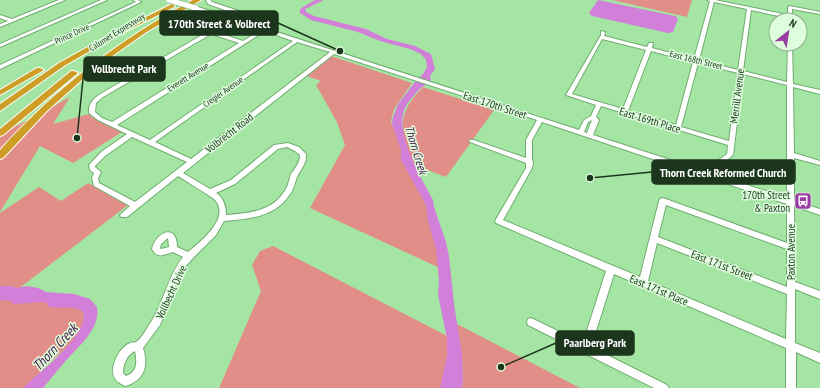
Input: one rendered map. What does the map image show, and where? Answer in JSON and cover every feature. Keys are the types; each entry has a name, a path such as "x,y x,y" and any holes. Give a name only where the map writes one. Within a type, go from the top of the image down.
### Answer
{"highway":[{"path":"0,93 67,55 180,0"},
{"path":"0,108 38,78 68,59 185,0"},
{"name":"Calumet Expressway","path":"0,134 63,81 126,37 194,0"},
{"path":"0,156 40,112 83,73 144,30 198,0"},
{"path":"0,139 63,81"}],"street":[{"path":"0,26 63,0"},
{"path":"0,46 105,0"},
{"name":"Prince Drive","path":"0,67 139,2 135,0"},
{"name":"East 170th Street","path":"169,0 297,40 820,212"},
{"path":"208,0 210,3 255,18 255,20 248,25"},
{"path":"678,128 710,0 768,13"},
{"name":"Merrill Avenue","path":"710,176 714,167 730,155 749,8"},
{"path":"790,12 790,8 820,13"},
{"path":"0,16 12,21"},
{"name":"Everett Avenue","path":"112,125 264,30"},
{"path":"192,162 94,116 91,107 96,100 107,92 211,32 242,43"},
{"name":"East 168th Street","path":"569,95 602,34 740,72 820,92"},
{"name":"Cregier Avenue","path":"150,143 297,40"},
{"path":"625,112 650,46"},
{"name":"Volbrecht Road","path":"124,215 333,52"},
{"name":"Paxton Avenue","path":"790,52 790,388"},
{"name":"East 169th Place","path":"569,95 731,144"},
{"path":"580,133 586,121 593,117 599,104"},
{"path":"589,136 596,120 593,117"},
{"path":"472,141 530,162 530,137 540,120"},
{"path":"132,134 103,154 92,165 92,168 98,172 96,184 136,206"},
{"path":"178,173 217,197 221,203 223,211 222,218 264,213 285,196 304,157 297,149 283,145 272,149 228,185 211,192"},
{"path":"791,154 820,163"},
{"name":"East 171st Place","path":"530,162 529,168 499,221 820,358"},
{"path":"643,283 663,202 790,247"},
{"name":"Vollbecht Drive","path":"138,346 158,320 176,275 189,256 210,236 222,218"},
{"name":"East 171st Street","path":"654,238 791,288 820,295"},
{"path":"173,250 189,256"},
{"path":"586,349 611,269"},
{"path":"531,322 664,388"}],"shaded area":[{"path":"315,0 324,0 305,9 306,12 314,16 366,29 387,39 415,46 431,54 435,69 430,76 431,80 418,91 406,106 403,116 403,128 405,141 415,167 433,200 446,242 462,354 462,388 440,388 447,356 447,338 438,295 439,281 436,249 428,221 426,205 401,160 401,150 392,124 398,104 427,67 426,60 421,54 410,49 380,41 358,32 311,20 300,13 300,9"},
{"path":"598,0 675,16 678,19 673,32 668,33 592,16 589,13"},
{"path":"612,0 692,0 687,17"},
{"path":"331,56 412,83 394,109 391,121 404,157 419,186 439,243 442,269 310,208 345,145 337,122 316,85 321,81 307,76"},
{"path":"423,87 494,110 446,177 412,164 405,142 403,132 404,115 414,97"},
{"path":"70,97 53,124 89,114 93,118 122,132 73,163 40,146 0,212 0,135"},
{"path":"88,183 128,205 9,296 0,294 0,213 39,187 61,201"},
{"path":"273,246 455,340 453,388 219,388 261,291 252,265 260,251"},
{"path":"0,286 17,288 27,286 38,288 46,292 74,294 90,299 97,307 95,323 91,331 43,388 23,388 51,363 71,342 83,322 83,312 71,308 49,307 47,303 43,302 14,304 11,301 0,300"},
{"path":"0,296 75,305 83,311 84,320 78,335 26,388 0,388"},
{"path":"457,324 580,388 462,388 463,364"}],"place":[{"name":"170th Street & Volbrect","path":"340,51"},
{"name":"Vollbrecht Park","path":"77,138"},
{"name":"Thorn Creek Reformed Church","path":"590,178"},
{"name":"170th Street & Paxton","path":"803,201"},
{"name":"Paarlberg Park","path":"501,367"}],"water label":[{"name":"Thorn Creek","path":"416,150"},
{"name":"Thorn Creek","path":"55,347"}]}
